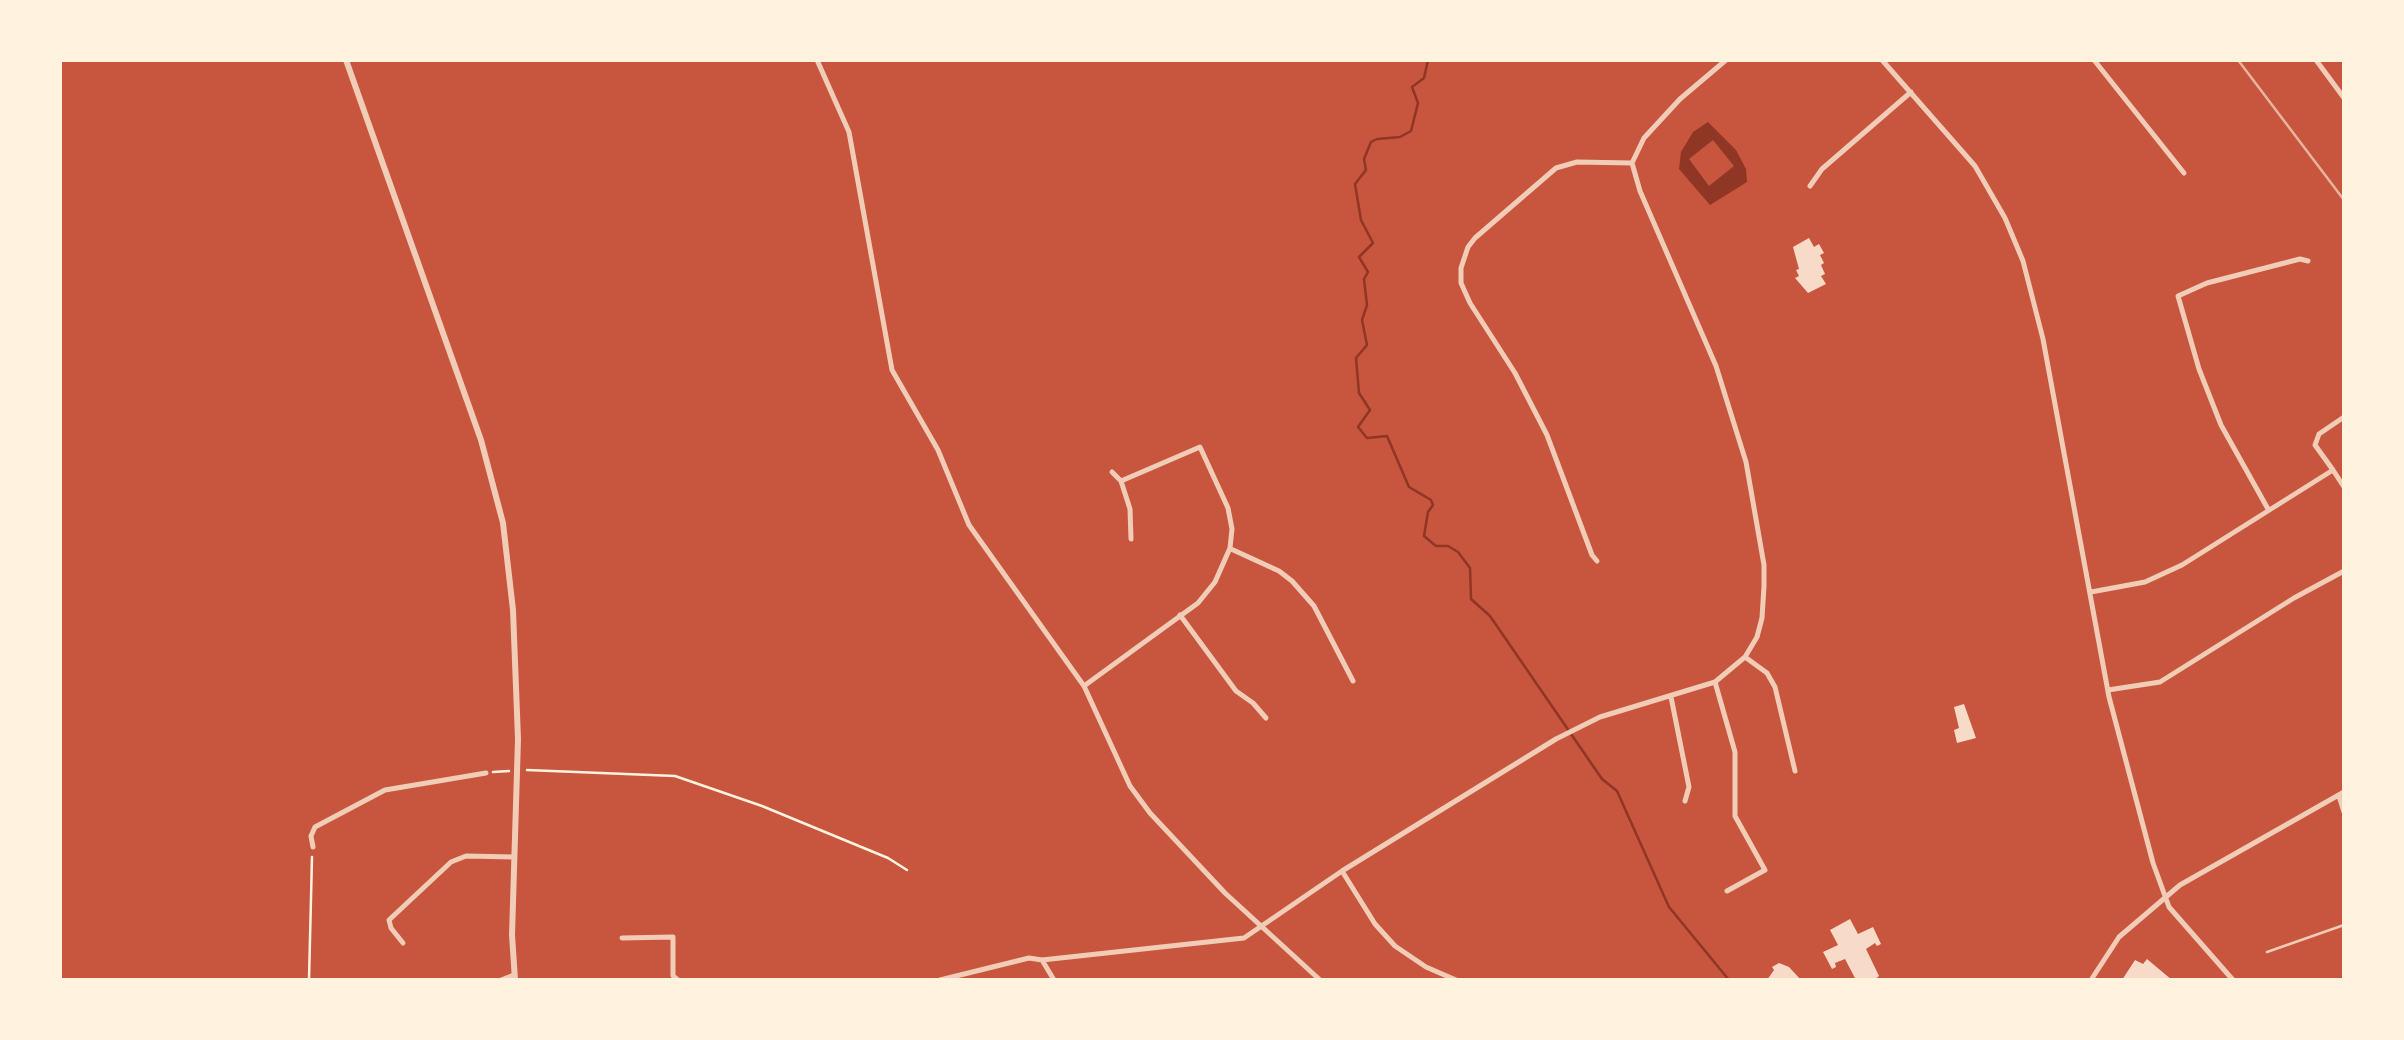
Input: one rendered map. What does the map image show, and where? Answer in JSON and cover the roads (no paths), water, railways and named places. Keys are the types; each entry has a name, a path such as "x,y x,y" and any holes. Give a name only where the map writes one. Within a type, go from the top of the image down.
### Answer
{"street":[{"path":"346,60 481,440 503,523 513,610 516,770 514,977 501,980"},
{"path":"818,60 848,132 892,370 938,450 969,525 1084,686 1130,786 1150,812 1225,892 1320,980"},
{"path":"1706,60 1714,70"},
{"path":"940,980 1015,960 1244,938 1342,871 1560,737 1600,717 1714,682 1745,657 1757,637 1762,618 1764,575 1746,462 1716,366 1640,190 1632,162 1644,138 1680,99 1726,60"},
{"path":"1882,60 1974,166 2006,218 2024,261 2039,318 2124,762 2165,898 2177,918 2233,980"},
{"path":"2094,60 2184,173"},
{"path":"2316,60 2344,98"},
{"path":"1810,186 1822,169 1910,92"},
{"path":"1597,561 1534,407 1470,303 1461,283 1460,268 1476,238 1556,168 1577,162 1632,162"},
{"path":"2268,508 2221,426 2178,296 2207,283 2300,258 2308,261"},
{"path":"2344,418 2317,438 2316,445 2344,488"},
{"path":"1084,686 1198,603 1215,582 1230,548 1228,508 1200,447 1121,482"},
{"path":"2090,592 2146,582 2182,565 2333,470"},
{"path":"1112,472 1121,482 1130,509 1131,540"},
{"path":"1230,548 1279,571 1292,582 1314,606 1353,681"},
{"path":"2108,690 2160,682 2294,598 2344,572"},
{"path":"1180,615 1236,691 1254,703 1266,718"},
{"path":"1745,657 1767,673 1775,686 1795,771"},
{"path":"1714,682 1735,752 1735,816 1764,870 1727,891"},
{"path":"1671,698 1689,787 1686,801"},
{"path":"313,847 311,836 315,827 385,790 486,773"},
{"path":"2092,980 2113,945 2132,926 2206,870 2341,794 2344,812"},
{"path":"403,943 389,920 451,862 466,856 514,858"},
{"path":"1342,871 1375,924 1395,946 1426,967 1456,980"},
{"path":"622,938 673,936 674,979"},
{"path":"1042,960 1054,980"}],"lane":[{"path":"2267,952 2344,924"}],"waterway":[{"path":"1428,60 1424,78 1412,87 1418,103 1411,131 1371,142 1364,159 1366,170 1355,184 1361,220 1373,243 1359,257 1368,272 1364,279 1367,305 1362,320 1367,345 1356,358 1359,393 1370,410 1358,427 1367,438 1387,436 1409,487 1431,500 1424,536 1436,546 1448,546 1458,552 1470,568 1471,599 1490,616 1602,779 1617,791 1669,907 1729,980"}],"tram line":[{"path":"2238,60 2344,200"}]}
